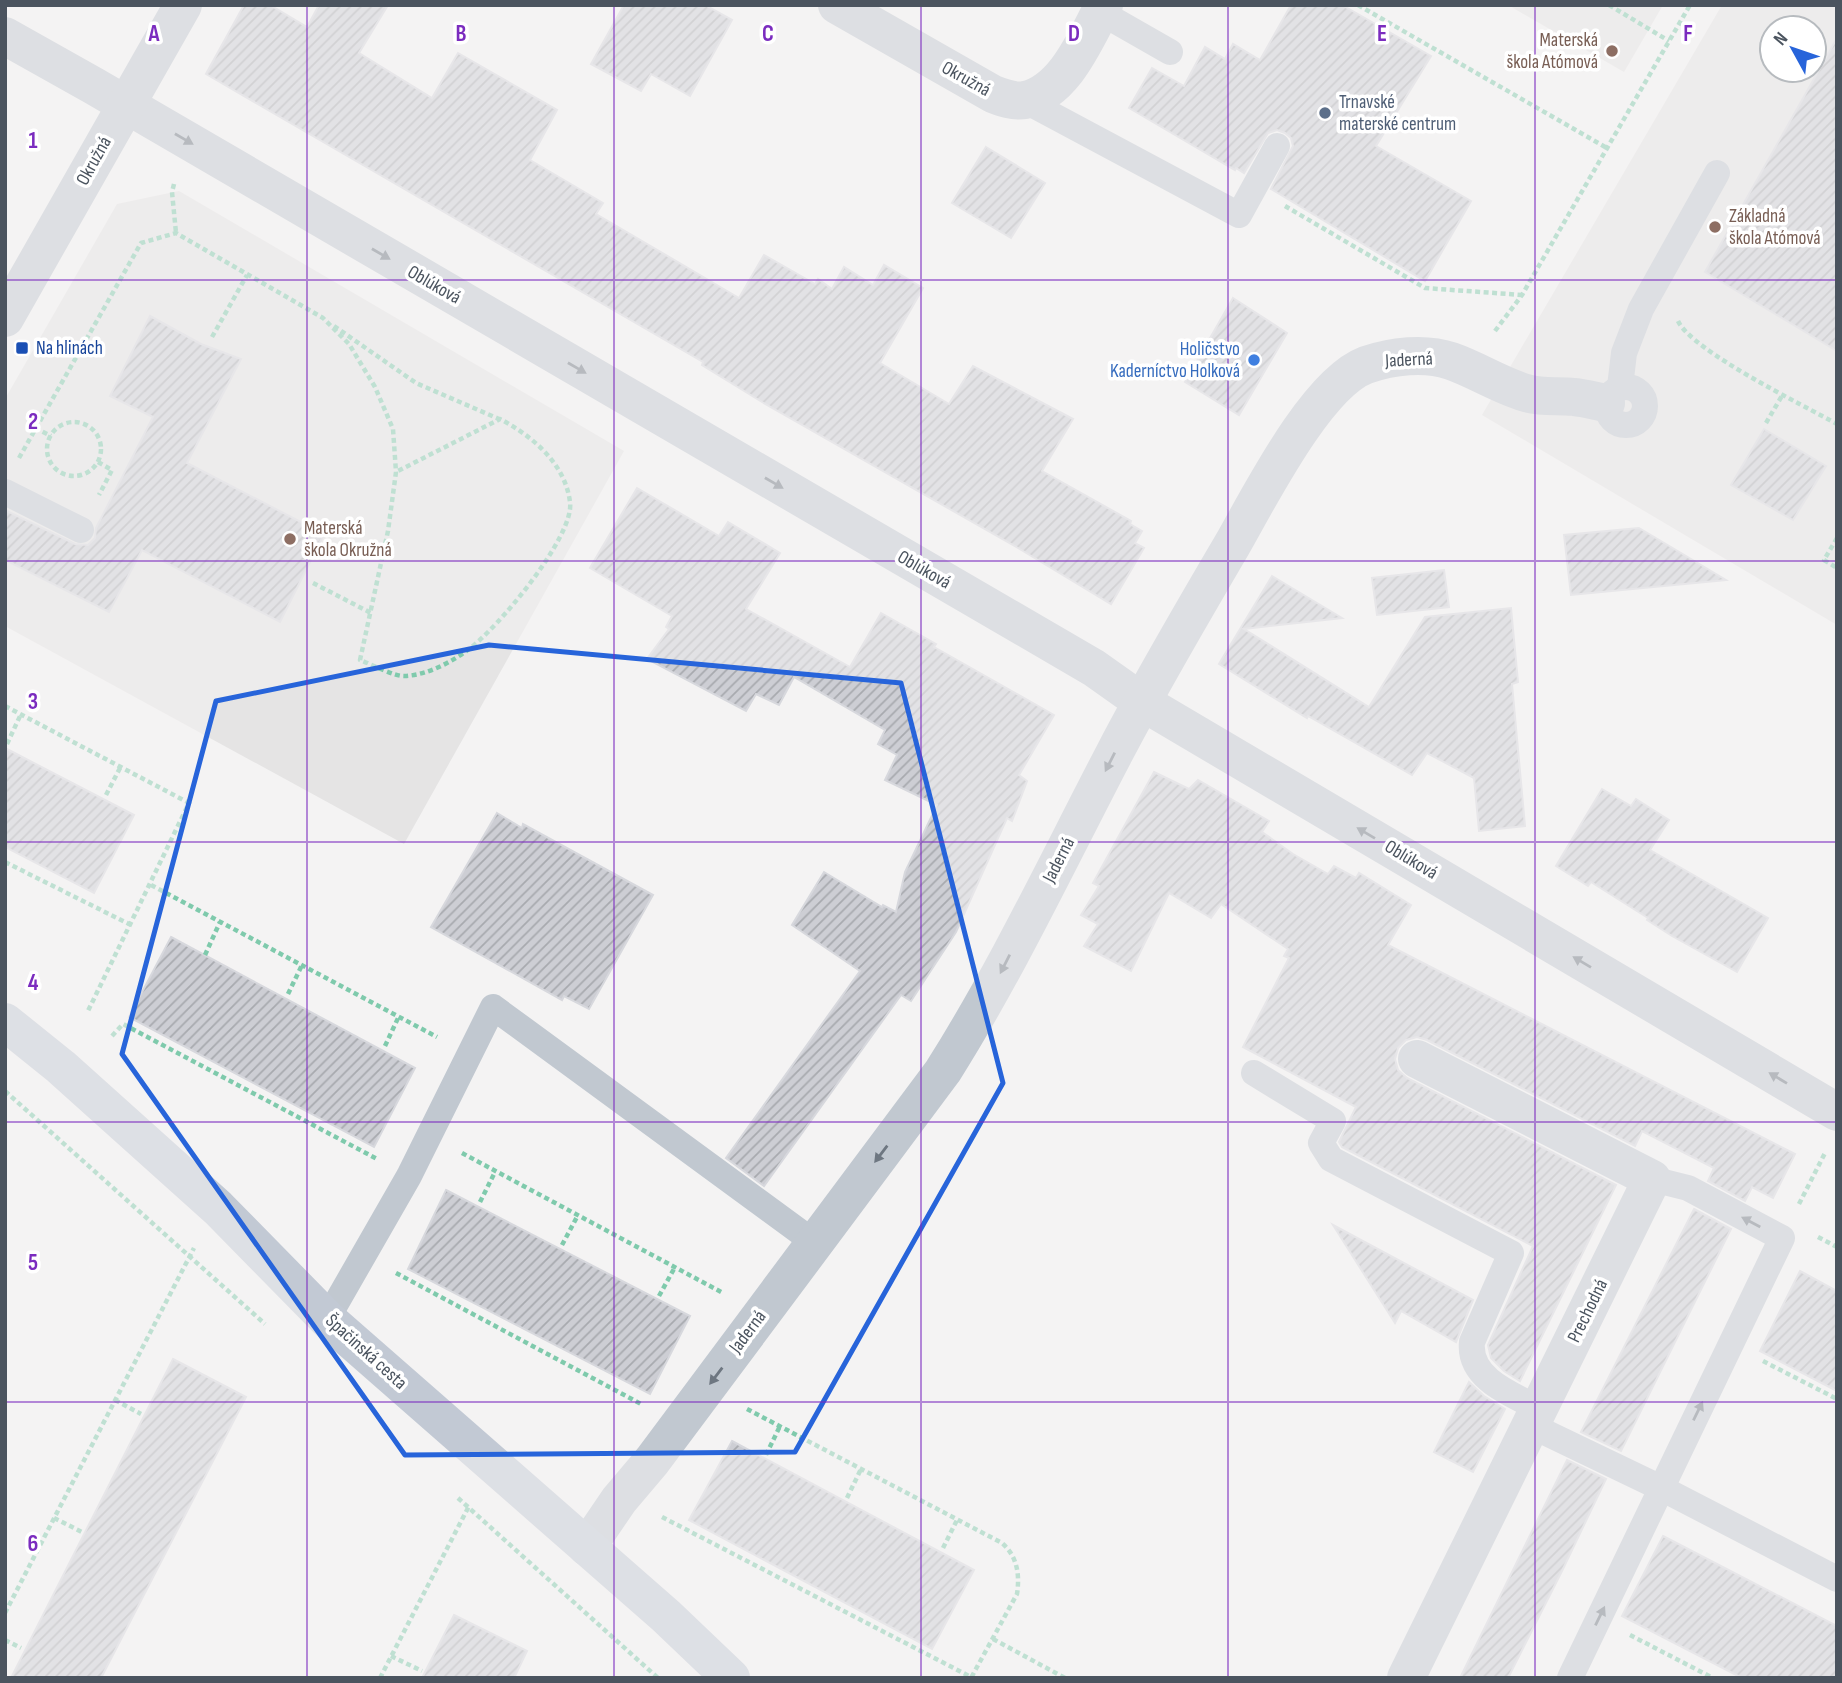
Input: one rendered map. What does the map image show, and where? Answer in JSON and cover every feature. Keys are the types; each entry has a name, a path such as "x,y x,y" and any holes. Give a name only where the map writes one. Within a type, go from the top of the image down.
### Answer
{"street":[{"name":"Okružná","path":"5,318 183,5"},
{"name":"Okružná","path":"837,5 993,94 1009,100 1024,100"},
{"path":"1024,100 1042,93 1056,82 1069,66 1102,9"},
{"name":"Oblúková","path":"5,36 1094,668 1142,702 1837,1112"},
{"name":"Jaderná","path":"587,1547 619,1500 652,1461 943,1070 982,1010 1142,702 1280,463 1303,427 1343,380 1363,366 1411,356 1451,361 1529,394 1550,397 1613,395"},
{"name":"Špačinská cesta","path":"5,1021 61,1067 218,1208 327,1319 587,1547 731,1678"},
{"path":"1418,1059 1652,1179"},
{"name":"Prechodná","path":"1406,1678 1652,1179"}],"lane":[{"path":"1102,9 1170,52"},
{"path":"1024,100 1239,215 1277,146"},
{"path":"1613,395 1624,353 1641,309 1717,173"},
{"path":"5,492 80,530"},
{"path":"327,1319 409,1176 493,1007 815,1243"},
{"path":"1254,1073 1333,1121 1321,1143 1331,1159 1511,1253 1472,1342 1470,1355 1498,1388 1536,1417 1661,1488 1837,1579"},
{"path":"1570,1678 1782,1238 1688,1188 1652,1179"}],"path":[{"path":"1358,5 1607,148"},
{"path":"1609,5 1670,41"},
{"path":"1467,368 1522,295 1690,5"},
{"path":"175,179 172,192 176,233"},
{"path":"1254,188 1425,288 1522,295"},
{"path":"17,461 141,243 176,233 323,317 416,383 520,429 539,444 559,471 570,503 565,527 542,567 506,613 470,649 436,668 404,677 360,660 388,531 396,472 393,429 375,387 349,344 323,317"},
{"path":"212,337 247,275"},
{"path":"1678,315 1679,323 1686,334 1698,343 1837,424"},
{"path":"1766,423 1783,394"},
{"path":"396,472 500,419"},
{"path":"79,422 87,425 99,437 102,446 98,462 87,473 70,476 62,473 50,461 47,444 51,436 63,424 79,422"},
{"path":"35,428 51,436"},
{"path":"1837,538 1824,560 1837,568"},
{"path":"313,583 370,613"},
{"path":"5,706 190,803 87,1013"},
{"path":"7,744 21,714"},
{"path":"106,795 121,766"},
{"path":"5,862 131,925"},
{"path":"151,885 471,1055"},
{"path":"205,955 220,922"},
{"path":"288,994 302,965"},
{"path":"384,1046 399,1016"},
{"path":"112,1036 123,1024 409,1176"},
{"path":"430,1136 729,1296"},
{"path":"1796,1209 1827,1149"},
{"path":"480,1202 495,1171"},
{"path":"562,1245 578,1215"},
{"path":"5,1612 196,1244"},
{"path":"365,1256 645,1406"},
{"path":"659,1296 675,1267"},
{"path":"1731,1345 1837,1399"},
{"path":"115,1400 141,1414"},
{"path":"652,1512 971,1677 1017,1594 1019,1581 1010,1550 1002,1543 741,1405"},
{"path":"766,1455 780,1426"},
{"path":"847,1498 861,1469"},
{"path":"380,1678 473,1500"},
{"path":"54,1518 82,1532"},
{"path":"943,1548 957,1520"},
{"path":"1599,1619 1713,1678"},
{"path":"993,1639 1065,1678"},
{"path":"5,1640 21,1648"},
{"path":"391,1656 422,1671"}],"highlighted area":[{"path":"489,645 901,683 1003,1083 795,1452 405,1455 122,1054 216,701"}],"shaded area":[{"name":"Materská škola Atómová","path":"1508,5 1663,5 1624,72"},
{"name":"Základná škola Atómová","path":"1722,5 1837,5 1837,625 1482,415"},
{"name":"Materská škola Okružná","path":"179,191 624,451 404,844 5,626 5,399 117,204"}],"building":[{"path":"244,5 270,5 307,27 319,5 388,5 359,53 432,98 458,53 557,110 530,160 603,203 596,214 739,298 764,255 815,284 818,279 832,289 844,267 873,285 884,265 923,288 880,363 949,404 973,366 1073,419 1042,471 1131,521 1130,524 1142,531 1135,543 1144,548 1111,604 762,402 702,365 703,362 206,74"},
{"path":"624,5 705,5 732,20 690,96 651,74 641,91 591,64"},
{"path":"1291,5 1342,5 1431,56 1376,146 1471,201 1425,281 1271,189 1293,146 1291,138 1285,133 1277,130 1268,133 1244,173 1129,108 1152,68 1184,86 1205,47 1225,59 1233,44 1260,60"},
{"path":"1837,38 1837,351 1705,272 1811,84 1828,84 1828,54"},
{"path":"986,147 1045,183 1011,238 952,203"},
{"path":"1233,298 1287,333 1239,415 1185,382"},
{"path":"150,316 201,344 241,359 187,463 324,534 280,622 142,550 109,612 5,560 5,510 75,544 88,545 95,538 96,528 153,417 110,396"},
{"path":"1764,429 1826,466 1793,520 1731,485"},
{"path":"637,488 719,536 728,522 780,553 746,609 850,667 881,613 936,644 934,647 1054,715 1019,775 1027,781 1012,821 1007,818 956,932 911,1001 901,995 764,1186 726,1158 860,971 792,925 824,872 882,907 883,905 896,912 905,872 937,805 885,780 897,755 878,744 885,730 794,677 779,705 756,694 746,711 647,659 669,629 666,627 672,616 590,568"},
{"path":"1639,528 1726,580 1571,595 1564,535"},
{"path":"1444,570 1449,607 1377,615 1372,578"},
{"path":"1272,576 1342,618 1244,629 1369,707 1425,617 1511,608 1518,682 1512,684 1525,826 1479,831 1474,778 1427,753 1412,775 1308,716 1307,718 1219,664"},
{"path":"5,748 134,815 94,893 5,847"},
{"path":"1154,772 1189,789 1198,780 1269,821 1262,832 1293,854 1328,874 1334,866 1356,878 1359,873 1411,905 1388,945 1795,1154 1773,1198 1752,1187 1745,1201 1708,1181 1714,1168 1642,1131 1635,1146 1427,1040 1417,1037 1406,1040 1398,1048 1395,1059 1398,1070 1407,1078 1616,1185 1520,1381 1504,1371 1491,1358 1488,1345 1533,1246 1342,1147 1339,1142 1356,1107 1243,1047 1289,958 1284,956 1288,949 1221,904 1211,918 1169,893 1131,971 1084,946 1098,924 1081,915 1099,886 1093,883"},
{"path":"1602,789 1631,806 1636,799 1669,820 1650,850 1768,918 1737,972 1672,936 1591,882 1588,886 1556,866"},
{"path":"497,813 522,828 523,824 653,895 589,1009 564,996 562,1000 431,927"},
{"path":"171,937 415,1068 374,1147 129,1017"},
{"path":"446,1190 690,1316 650,1394 408,1269"},
{"path":"1694,1209 1731,1229 1621,1451 1581,1432"},
{"path":"1333,1225 1473,1300 1456,1342 1401,1311 1395,1323"},
{"path":"1800,1271 1837,1291 1837,1391 1760,1351"},
{"path":"173,1359 246,1397 101,1678 11,1678"},
{"path":"1469,1382 1484,1396 1505,1409 1473,1472 1434,1452"},
{"path":"732,1441 974,1570 932,1649 689,1520"},
{"path":"1567,1460 1606,1479 1562,1571 1508,1678 1460,1678"},
{"path":"1663,1536 1837,1626 1837,1678 1742,1678 1622,1616"},
{"path":"454,1615 527,1651 514,1678 422,1678"}],"place":[{"name":"Materská škola Atómová","path":"1612,51"},
{"name":"Trnavské materské centrum","path":"1325,113"},
{"name":"Základná škola Atómová","path":"1715,227"},
{"name":"Na hlinách","path":"22,348"},
{"name":"Holičstvo Kaderníctvo Holková","path":"1254,360"},
{"name":"Materská škola Okružná","path":"290,539"}]}
